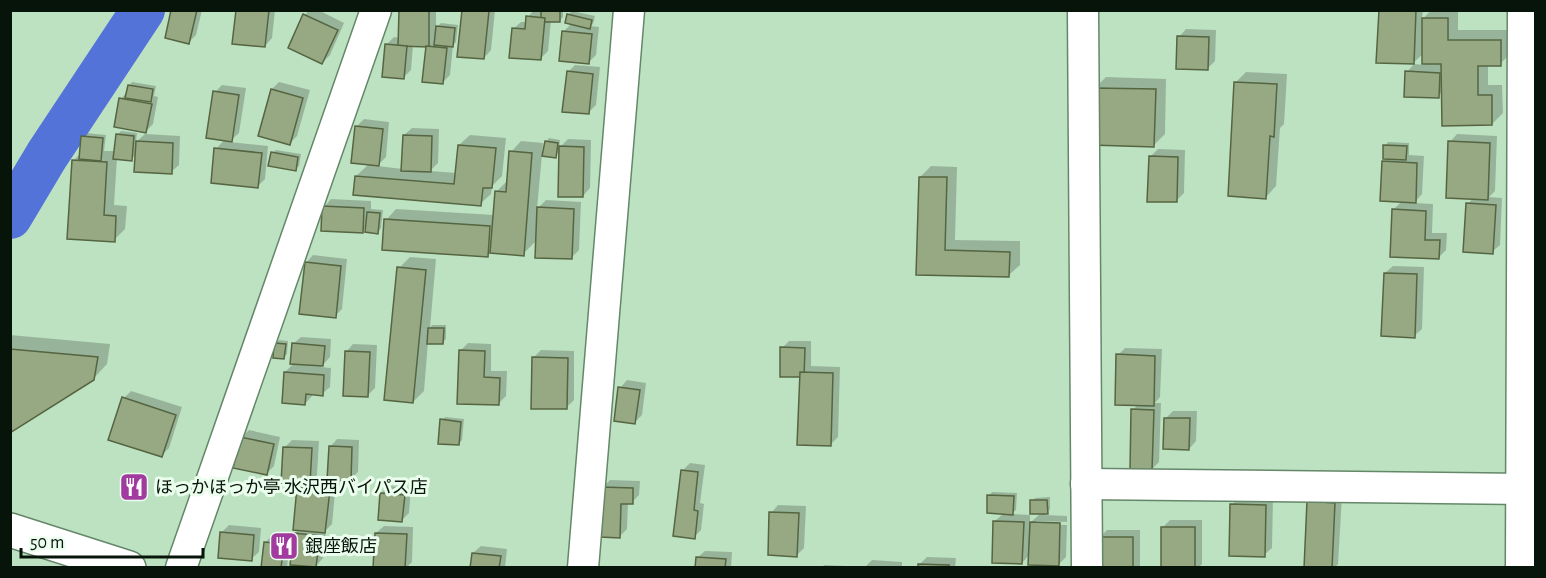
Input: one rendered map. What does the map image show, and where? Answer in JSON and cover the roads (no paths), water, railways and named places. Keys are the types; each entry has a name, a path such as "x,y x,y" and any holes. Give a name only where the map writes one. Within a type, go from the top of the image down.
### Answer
{"main road":[{"path":"10,530 129,567"}],"street":[{"path":"181,567 376,10"},
{"path":"583,567 629,10"},
{"path":"1083,10 1088,567"},
{"path":"1521,567 1528,489 1523,10"},
{"path":"1086,483 1528,489"}],"waterway":[{"path":"10,217 47,155 143,10"}],"place":[{"name":"ほっかほっか亭 水沢西バイパス店","path":"134,487"},
{"name":"銀座飯店","path":"284,546"}]}
